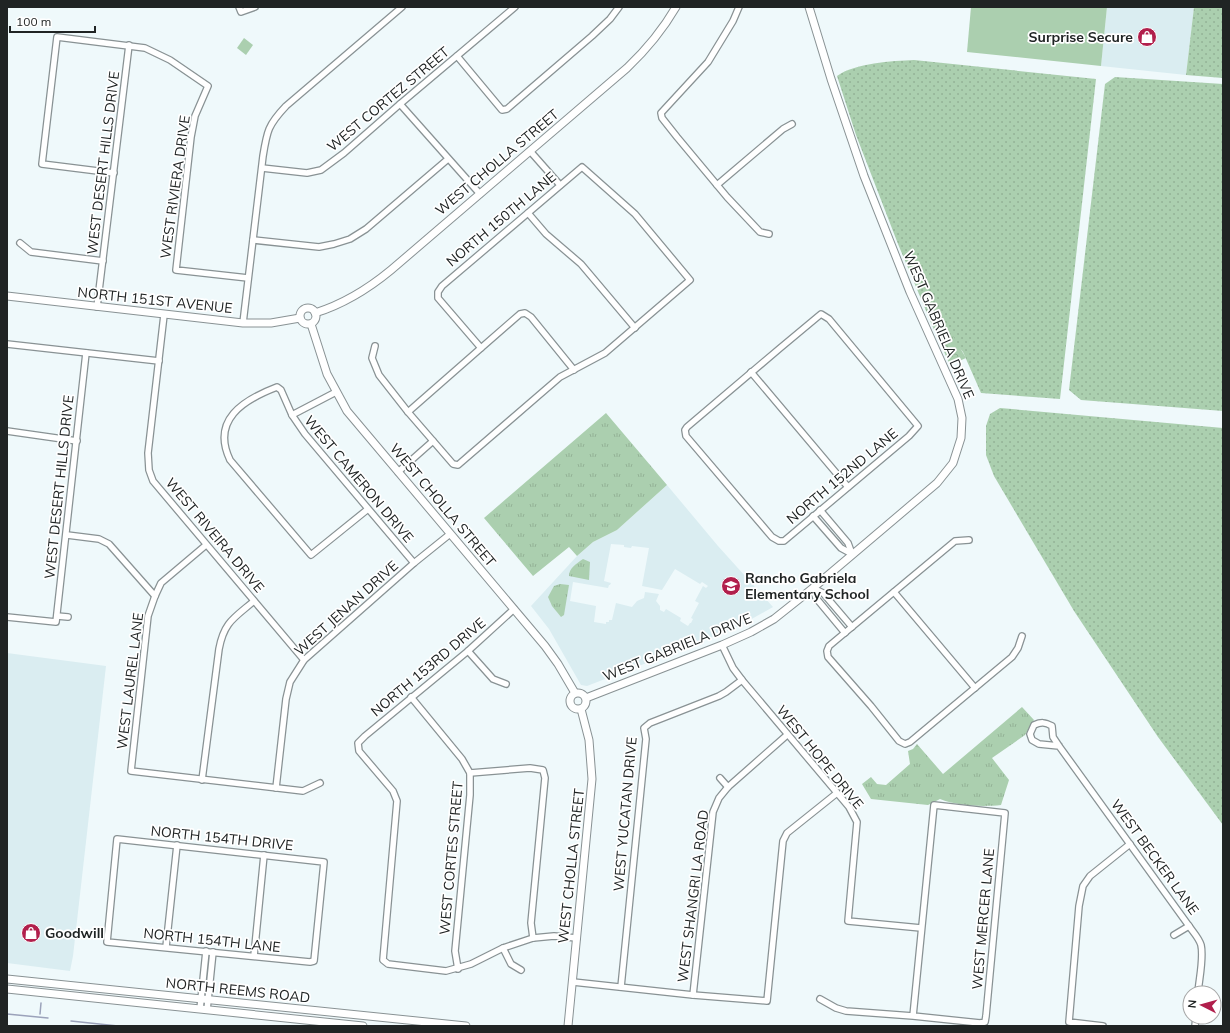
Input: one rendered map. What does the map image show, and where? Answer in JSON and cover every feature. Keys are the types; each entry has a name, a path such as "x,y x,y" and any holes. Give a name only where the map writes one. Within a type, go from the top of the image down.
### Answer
{"street":[{"path":"240,10 255,7"},
{"path":"243,323 267,134 274,119 286,106 402,7"},
{"name":"WEST CORTEZ STREET","path":"262,168 308,173 321,170 344,154 400,104 515,7"},
{"path":"457,56 502,110 507,109 592,36 619,7"},
{"name":"WEST CHOLLA STREET","path":"315,313 348,300 371,286 480,194 627,68 648,47 664,27 676,7"},
{"path":"739,7 733,21 708,62 661,113 662,118 677,138 716,185 760,232 770,234"},
{"name":"WEST GABRIELA DRIVE","path":"586,698 722,645 751,632 774,619 813,588 943,476 953,463 959,448 963,426 958,399 910,292 864,176 831,80 809,7"},
{"path":"114,173 42,164 57,37 129,45"},
{"name":"WEST RIVIERA DRIVE","path":"129,45 146,48 155,52 170,60 208,86 195,116 191,137 176,270 248,278"},
{"name":"WEST DESERT HILLS DRIVE","path":"97,307 129,45"},
{"path":"400,104 480,194"},
{"path":"716,185 783,129 792,124"},
{"path":"530,151 560,185"},
{"path":"253,240 319,247 350,239 366,229 448,159"},
{"name":"NORTH 150TH LANE","path":"481,348 438,298 438,292 442,286 582,167 635,214 690,280 635,328"},
{"path":"376,346 372,358 379,375 408,412 453,464 458,465 560,377 605,353 635,328 580,264 546,234 528,213"},
{"path":"20,243 31,252 103,261"},
{"name":"NORTH 151ST AVENUE","path":"7,296 243,323 271,323 300,318"},
{"path":"309,308 315,313 316,318 311,324 305,324 300,318 300,313 304,309 309,308"},
{"path":"408,412 520,314 525,313 530,317 574,370"},
{"name":"NORTH 152ND LANE","path":"822,314 829,319 918,426 909,436 784,540 779,541 772,537 686,436 685,430 752,372 822,314"},
{"name":"WEST RIVEIRA DRIVE","path":"164,315 148,453 149,470 153,481 304,660"},
{"name":"WEST CHOLLA STREET","path":"311,324 326,374 347,411 551,653 575,693"},
{"path":"7,344 159,361"},
{"name":"WEST DESERT HILLS DRIVE","path":"56,619 86,353"},
{"path":"752,372 848,487"},
{"name":"WEST CAMERON DRIVE","path":"368,510 311,555 230,460 225,448 224,432 230,416 240,407 267,391 277,387 281,390 292,415 305,434 414,563"},
{"path":"292,415 336,392"},
{"path":"7,431 77,441"},
{"path":"398,472 434,441"},
{"path":"820,510 848,543 852,554"},
{"path":"813,516 841,548 852,554"},
{"name":"WEST JENAN DRIVE","path":"276,788 286,699 290,682 304,660 414,563 450,534"},
{"path":"66,535 99,539 108,544 155,596"},
{"path":"969,540 955,541 829,646 827,651 828,657 871,706 899,741 905,744 910,742 1012,657 1018,648 1022,636"},
{"name":"WEST LAUREL LANE","path":"202,780 131,770 148,616 161,583 206,545"},
{"path":"813,588 823,593 852,627"},
{"path":"813,588 816,598 845,633"},
{"path":"894,592 975,688"},
{"path":"254,601 228,623 222,634 202,780 303,791 320,783"},
{"path":"827,611 834,606"},
{"name":"NORTH 153RD DRIVE","path":"458,969 446,971 388,964 383,960 396,801 393,791 360,751 358,744 365,736 468,651 514,609"},
{"path":"7,618 56,619 68,617"},
{"name":"WEST HOPE DRIVE","path":"722,645 733,668 742,680 849,807 857,822 848,921 921,928"},
{"path":"468,651 493,679 506,684"},
{"name":"WEST YUCATAN DRIVE","path":"621,987 646,739 644,728 650,723 726,692 742,680"},
{"path":"575,693 580,693 586,698 586,703 581,709 576,709 571,705 571,697 575,693"},
{"name":"WEST CORTES STREET","path":"412,697 462,759 470,773 470,795 455,951 458,969"},
{"name":"WEST CHOLLA STREET","path":"568,1026 592,779 589,740 581,709"},
{"name":"WEST BECKER LANE","path":"1059,746 1039,744 1032,740 1030,734 1034,725 1039,722 1045,722 1052,726 1053,737 1059,746 1189,926 1201,945 1202,956 1199,985"},
{"name":"WEST SHANGRI LA ROAD","path":"693,995 713,812 719,798 728,787 787,735"},
{"path":"470,773 538,768 543,770 545,778 531,923 533,938"},
{"path":"720,778 728,787"},
{"path":"573,982 693,995 767,1001 783,842 787,833 837,793"},
{"name":"WEST MERCER LANE","path":"921,928 934,805 1004,813 985,1022 952,1023"},
{"name":"NORTH 154TH DRIVE","path":"107,942 117,839 324,862 314,961"},
{"path":"1104,1026 1069,1022 1079,906 1083,886 1090,876 1130,844"},
{"path":"166,947 177,845"},
{"path":"254,956 264,855"},
{"path":"1174,935 1189,926"},
{"path":"913,1016 921,928"},
{"path":"458,969 504,948 533,938 554,936 577,938"},
{"name":"NORTH 154TH LANE","path":"107,942 310,962 314,961"},
{"path":"504,948 511,964 521,970"},
{"path":"204,1010 206,951"},
{"path":"205,999 213,952"},
{"name":"NORTH REEMS ROAD","path":"7,978 466,1026"},
{"path":"56,994 57,984"},
{"name":"NORTH REEMS ROAD","path":"7,989 363,1026"},
{"path":"820,999 836,1008 846,1011 913,1016 952,1023"}],"shaded area":[{"name":"Surprise Secure","path":"1107,7 1194,7 1186,75 1101,66"},
{"name":"Rancho Gabriela Elementary School","path":"667,485 718,546 773,607 741,625 693,645 587,686 581,685 549,629 531,606 577,556 593,542 617,530","holes":["611,544 624,545 624,547 631,548 632,546 649,548 642,586 662,590 675,569 700,584 702,582 708,586 706,588 703,586 695,601 699,603 691,618 693,619 688,626 680,621 681,618 666,609 664,612 660,610 660,606 656,601 659,594 645,592 644,598 637,601 632,607 616,603 612,620 609,620 606,624 594,622 596,606 570,601 573,582 608,588 611,583 604,581"]},
{"path":"7,653 106,666 73,956 70,971 7,963"}],"green space":[{"path":"971,7 1107,7 1101,66 967,52"},
{"path":"1194,7 1223,7 1223,78 1186,75"},
{"path":"244,38 253,45 246,55 237,48"},
{"path":"914,60 1096,79 1060,399 981,393 963,352 944,330 932,325 898,244 856,135 837,76 863,65"},
{"path":"1115,77 1223,84 1223,411 1081,400 1069,390 1105,84"},
{"path":"932,325 953,336 966,358 950,365"},
{"path":"1000,408 1223,428 1223,825 1158,737 1074,611 994,476 986,455 986,426 990,414"},
{"path":"606,413 667,485 617,530 593,542 577,556 569,547 533,576 484,518"},
{"path":"583,559 590,562 589,580 569,576 569,573 575,564"},
{"path":"560,584 569,585 564,615 561,617 552,606 548,597 554,586"},
{"path":"1022,707 1034,720 1025,735 992,758 1009,780 1001,805 970,805 940,799 928,805 871,799 862,784 871,777 877,784 886,785 910,764 908,751 913,749 917,744 943,774"}],"waterway":[{"path":"40,1014 41,1003"},
{"path":"7,1014 48,1018"},
{"path":"71,1021 118,1026"}],"place":[{"name":"Surprise Secure","path":"1147,37"},
{"name":"Rancho Gabriela Elementary School","path":"731,586"},
{"name":"Goodwill","path":"31,933"}]}
